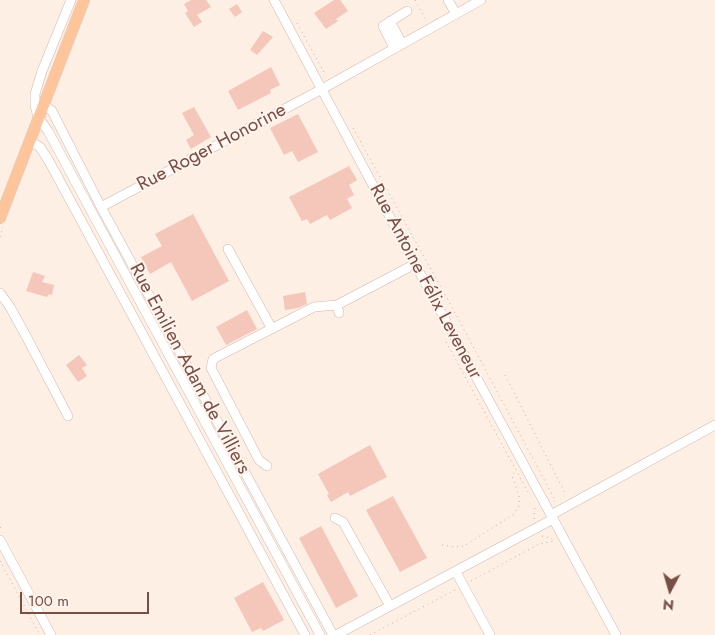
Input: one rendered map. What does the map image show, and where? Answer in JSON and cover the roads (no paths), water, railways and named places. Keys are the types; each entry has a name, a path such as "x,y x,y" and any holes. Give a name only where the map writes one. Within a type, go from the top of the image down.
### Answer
{"main road":[{"path":"2,222 29,141 84,0"}],"street":[{"path":"71,0 42,71 35,94 35,106 38,117 48,131 320,635"},
{"name":"Rue Antoine Félix Leveneur","path":"274,0 616,635"},
{"path":"448,0 456,14"},
{"path":"322,89 481,0"},
{"path":"398,46 390,20 407,12"},
{"name":"Rue Roger Honorine","path":"101,207 322,89"},
{"name":"Rue Emilien Adam de Villiers","path":"43,104 52,111 101,207 335,635"},
{"path":"29,141 40,147 58,151"},
{"name":"Rue Emilien Adam de Villiers","path":"40,147 305,635"},
{"path":"228,249 272,330"},
{"path":"267,466 259,460 211,368 212,359 314,307 338,309 415,264"},
{"path":"0,293 22,329 68,416"},
{"path":"335,635 456,572 552,517 571,504 715,425"},
{"path":"335,518 344,522 390,606"},
{"path":"0,540 51,635"},
{"path":"456,572 490,635"}]}
